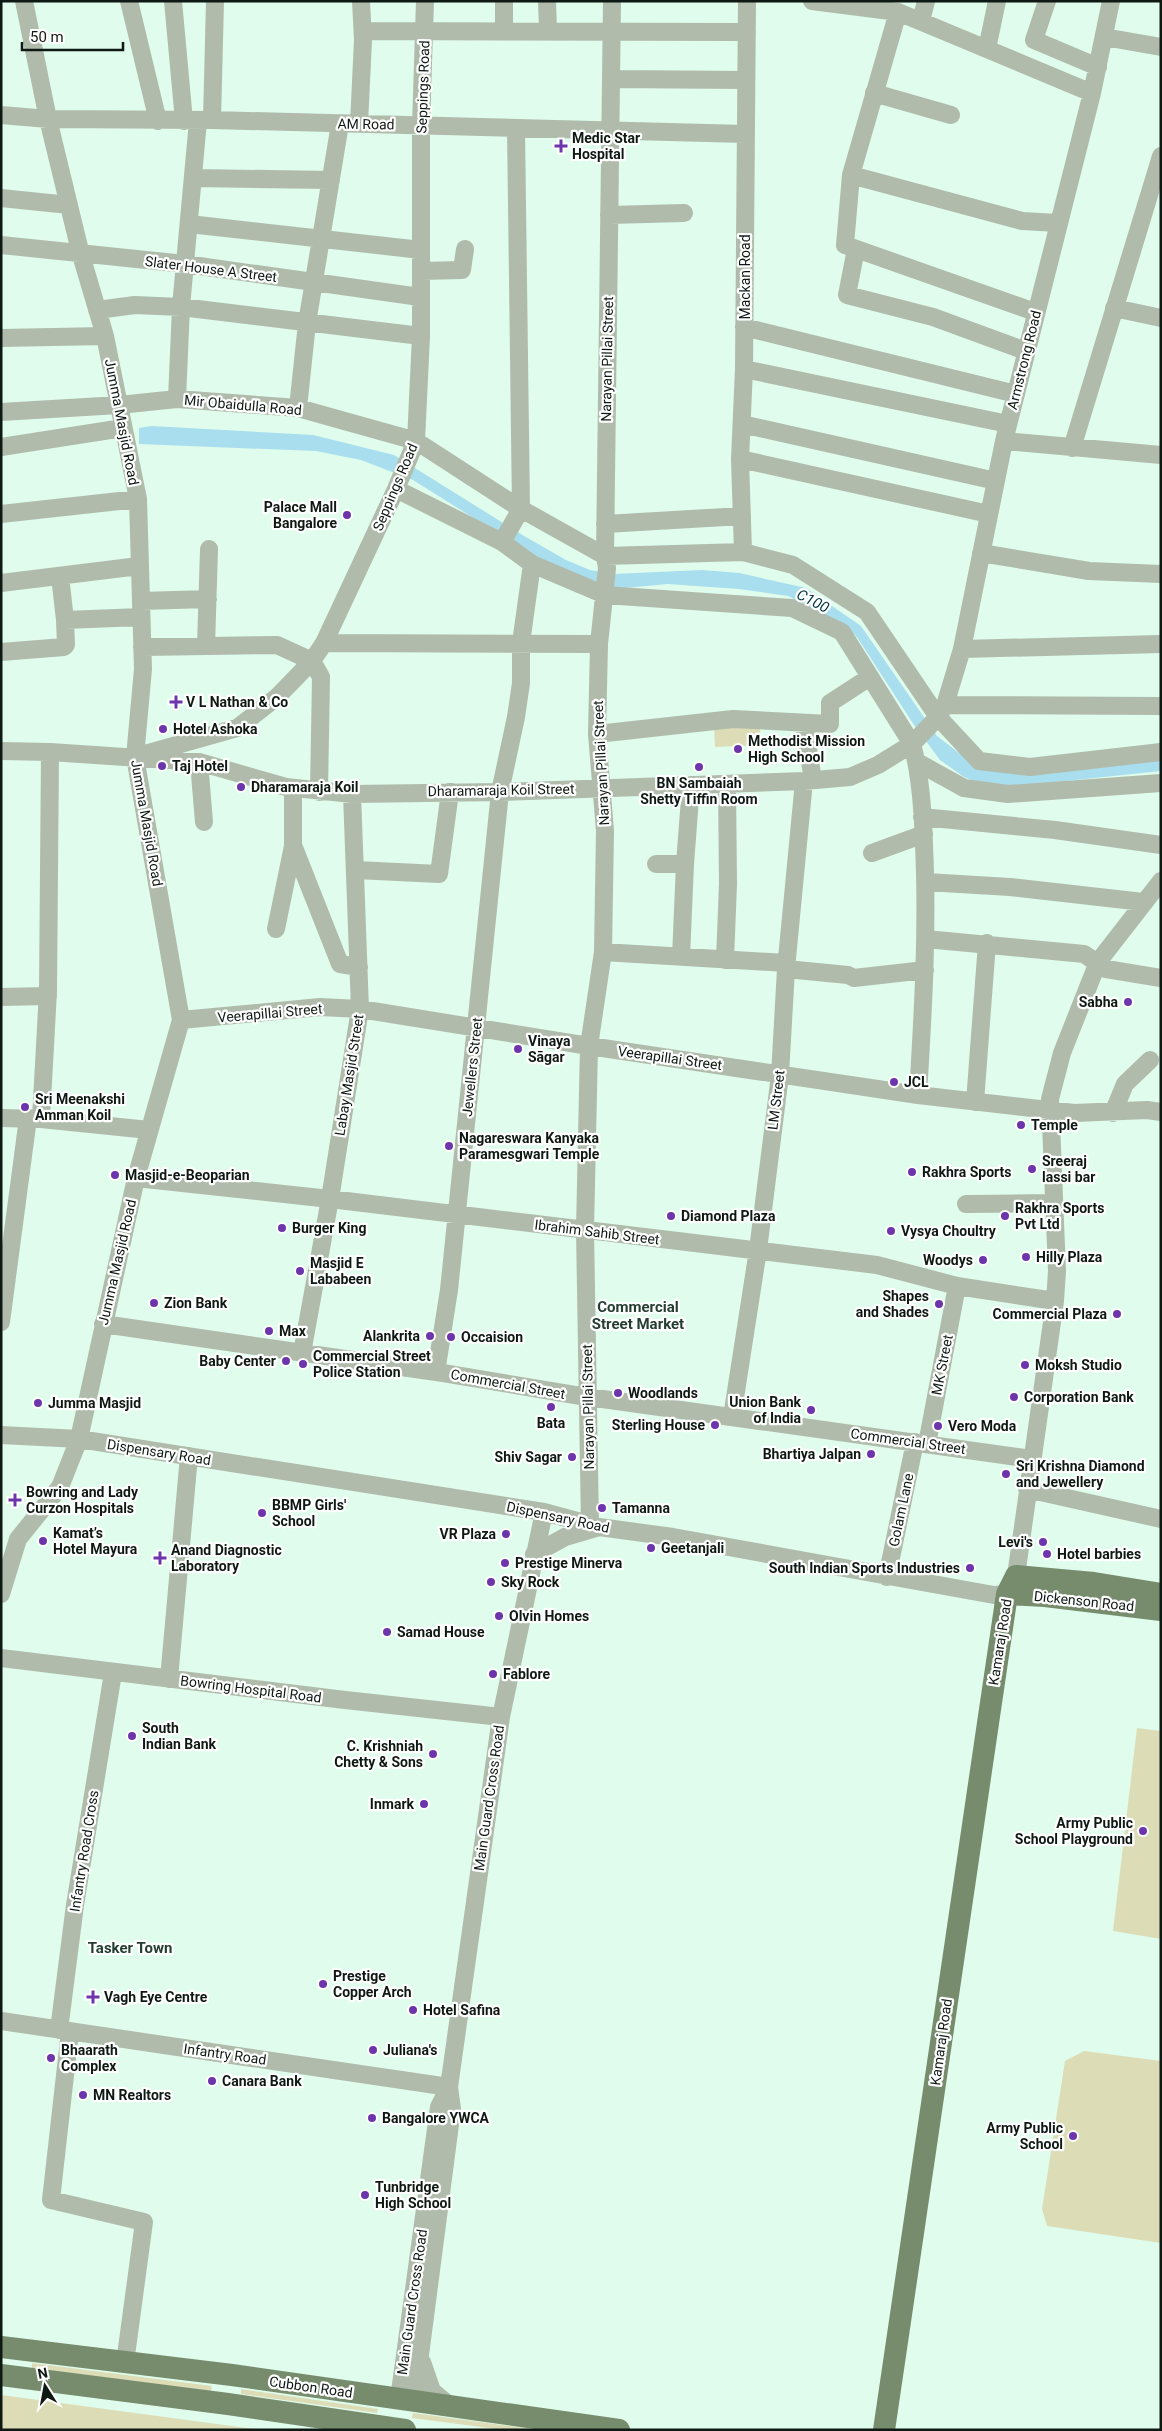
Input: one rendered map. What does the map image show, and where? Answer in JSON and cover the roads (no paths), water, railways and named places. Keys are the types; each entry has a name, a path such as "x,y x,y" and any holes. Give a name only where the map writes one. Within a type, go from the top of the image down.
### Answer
{"main road":[{"name":"Dickenson Road","path":"1014,1588 1094,1584 1161,1594"},
{"name":"Dickenson Road","path":"1014,1588 1046,1596 1161,1610"},
{"name":"Kamaraj Road","path":"884,2430 918,2244 1014,1588"},
{"name":"Kamaraj Road","path":"898,2430 918,2244"},
{"name":"Cubbon Road","path":"6,2348 232,2375 620,2430"},
{"path":"5,2375 6,2348"},
{"name":"Cubbon Road","path":"5,2375 228,2404 405,2430"},
{"path":"228,2404 232,2375"}],"street":[{"name":"Jumma Masjid Road","path":"1,1594 18,1539 60,1487 78,1439 136,1178 181,1020 135,757 143,669 138,499 105,336 81,255 48,119 24,1"},
{"path":"129,1 158,121"},
{"path":"173,1 198,121"},
{"path":"177,399 181,307 198,121 215,1"},
{"path":"359,124 363,30 361,1"},
{"name":"Seppings Road","path":"135,757 237,728 277,697 312,661 324,643 396,489 416,440 422,336 420,297 421,126 426,30 425,1"},
{"path":"504,1 504,29"},
{"path":"548,1 548,30"},
{"name":"Narayan Pillai Street","path":"594,1526 585,1230 589,1046 604,952 606,872 597,734 599,644 605,592 606,562 612,1"},
{"name":"Mackan Road","path":"743,552 740,459 744,369 747,1"},
{"path":"812,1 910,12 987,49 1092,94"},
{"path":"926,1 910,12 874,93 851,175 845,245 1035,312"},
{"path":"987,49 997,1"},
{"path":"1047,1 1034,40 1098,67"},
{"name":"Armstrong Road","path":"938,715 962,649 1004,441 1035,312 1092,94 1111,1"},
{"path":"363,30 504,29 747,32"},
{"path":"1104,37 1161,47"},
{"path":"611,79 746,80"},
{"path":"874,93 951,115"},
{"name":"AM Road","path":"1,115 48,119 359,124 745,134"},
{"path":"298,408 320,239 340,124"},
{"path":"502,542 517,517 516,128"},
{"path":"1072,448 1161,156"},
{"path":"851,175 1022,221 1058,223"},
{"path":"194,178 331,180"},
{"path":"1,198 69,205"},
{"path":"609,215 684,213"},
{"path":"189,224 421,250"},
{"name":"Slater House A Street","path":"1,245 81,255 185,264 420,297"},
{"path":"421,271 462,270 465,249"},
{"path":"856,249 847,295 933,318 1026,350"},
{"path":"98,310 135,305 181,307 422,336"},
{"path":"1114,308 1161,318"},
{"path":"744,327 1016,394"},
{"path":"1,338 105,336"},
{"path":"744,369 1008,424"},
{"name":"Mir Obaidulla Road","path":"1,412 119,406 177,399 298,408 416,440 517,517 606,562"},
{"path":"742,424 996,481"},
{"path":"1,447 123,428"},
{"path":"1004,441 1161,455"},
{"path":"740,459 989,514"},
{"path":"396,489 502,542 532,564 605,592 792,608 842,632 870,677 916,740 926,882 925,970 918,1095"},
{"path":"1,514 138,499"},
{"path":"605,524 742,516"},
{"path":"206,646 209,549"},
{"path":"606,562 743,552 793,565 867,612 938,715 978,761 1030,767 1161,752"},
{"path":"981,553 1089,571 1161,574"},
{"name":"Jewellers Street","path":"436,1372 449,1290 500,792 516,717 521,683 520,643 532,564"},
{"path":"1,583 139,566"},
{"path":"1,652 64,647 66,645 66,620 60,576"},
{"path":"66,620 208,599"},
{"path":"324,643 599,644"},
{"path":"962,649 1161,644"},
{"path":"142,647 278,645 312,661 321,677 319,792"},
{"path":"597,734 733,719 830,724 830,702 870,677"},
{"path":"938,715 1161,706"},
{"name":"Dharamaraja Koil Street","path":"1,751 50,752 199,762 293,788 352,794 500,792 808,781 850,777 878,765 916,740 938,715"},
{"name":"LM Street","path":"732,1417 758,1250 780,1075 786,966 808,781 804,724"},
{"path":"1,1322 35,1119 48,996 50,752"},
{"path":"199,762 204,822"},
{"path":"917,762 964,788 1008,794 1161,782"},
{"path":"726,960 728,884 727,784"},
{"path":"681,957 691,785"},
{"path":"276,929 294,845 293,788"},
{"path":"356,870 439,874 450,792"},
{"name":"Labay Masjid Street","path":"302,1353 330,1198 360,1009 352,794"},
{"path":"872,853 923,826 1055,830 1161,845"},
{"path":"294,845 340,964 359,967"},
{"path":"656,864 685,864"},
{"name":"Kamaraj Road","path":"1014,1588 1055,1301 1057,1272 1048,1109 1062,1053 1098,962 1161,881"},
{"path":"926,882 1010,887 1144,902"},
{"path":"926,939 1084,954 1106,968 1161,978"},
{"path":"975,1102 987,944"},
{"path":"604,952 786,966 848,974 854,978 925,970"},
{"path":"1,997 48,996"},
{"name":"Veerapillai Street","path":"181,1020 320,1007 360,1009 476,1026 589,1046 918,1095 1074,1113 1113,1113 1147,1110 1161,1112"},
{"path":"1113,1113 1125,1084 1150,1060"},
{"path":"1,1118 35,1119 149,1130"},
{"name":"Ibrahim Sahib Street","path":"136,1178 330,1198 457,1215 876,1264 957,1286 1055,1301"},
{"path":"966,1204 1053,1203"},
{"name":"MK Street","path":"921,1443 957,1286"},
{"name":"Commercial Street","path":"103,1324 436,1372 589,1398 1032,1459"},
{"name":"Dispensary Road","path":"1,1435 78,1439 544,1512 594,1526 673,1538 994,1595 1014,1588"},
{"name":"Golam Lane","path":"887,1577 921,1443"},
{"path":"169,1680 189,1456"},
{"path":"1027,1489 1161,1519"},
{"name":"Main Guard Cross Road","path":"406,2400 420,2357 452,2109 449,2087 501,1716 544,1512"},
{"path":"534,1554 565,1537 594,1526"},
{"name":"Bowring Hospital Road","path":"1,1658 169,1680 501,1716"},
{"name":"Infantry Road Cross","path":"113,1673 75,1904 51,2200 144,2222 125,2363"},
{"name":"Infantry Road","path":"1,2021 449,2087"},
{"name":"Main Guard Cross Road","path":"406,2400 439,2107 449,2087"},
{"path":"420,2357 432,2391 450,2406"}],"water":[{"name":"C100","path":"151,426 313,435 394,455 524,536 566,560 590,570 614,574 702,570 739,573 806,588 861,626 937,736 963,756 987,769 1161,757 1161,771 1018,786 984,785 964,777 940,760 914,725 857,637 844,624 788,596 739,589 668,584 614,589 563,574 413,480 361,460 316,451 139,444 139,428"}],"place":[{"name":"Medic Star Hospital","path":"561,146"},
{"name":"Palace Mall Bangalore","path":"347,515"},
{"name":"V L Nathan & Co","path":"176,702"},
{"name":"Hotel Ashoka","path":"163,729"},
{"name":"Methodist Mission High School","path":"738,749"},
{"name":"Taj Hotel","path":"162,766"},
{"name":"BN Sambaiah Shetty Tiffin Room","path":"699,767"},
{"name":"Dharamaraja Koil","path":"241,787"},
{"name":"Sabha","path":"1128,1002"},
{"name":"Vinaya Sāgar","path":"518,1049"},
{"name":"JCL","path":"894,1082"},
{"name":"Sri Meenakshi Amman Koil","path":"25,1107"},
{"name":"Temple","path":"1021,1125"},
{"name":"Nagareswara Kanyaka Paramesgwari Temple","path":"449,1146"},
{"name":"Sreeraj lassi bar","path":"1032,1169"},
{"name":"Rakhra Sports","path":"912,1172"},
{"name":"Masjid-e-Beoparian","path":"115,1175"},
{"name":"Diamond Plaza","path":"671,1216"},
{"name":"Rakhra Sports Pvt Ltd","path":"1005,1216"},
{"name":"Burger King","path":"282,1228"},
{"name":"Vysya Choultry","path":"891,1231"},
{"name":"Hilly Plaza","path":"1026,1257"},
{"name":"Woodys","path":"983,1260"},
{"name":"Masjid E Lababeen","path":"300,1271"},
{"name":"Zion Bank","path":"154,1303"},
{"name":"Shapes and Shades","path":"939,1304"},
{"name":"Commercial Plaza","path":"1117,1314"},
{"name":"Max","path":"269,1331"},
{"name":"Alankrita","path":"430,1336"},
{"name":"Occaision","path":"451,1337"},
{"name":"Baby Center","path":"286,1361"},
{"name":"Commercial Street Police Station","path":"303,1364"},
{"name":"Moksh Studio","path":"1025,1365"},
{"name":"Woodlands","path":"618,1393"},
{"name":"Corporation Bank","path":"1014,1397"},
{"name":"Jumma Masjid","path":"38,1403"},
{"name":"Bata","path":"551,1407"},
{"name":"Union Bank of India","path":"811,1410"},
{"name":"Sterling House","path":"715,1425"},
{"name":"Vero Moda","path":"938,1426"},
{"name":"Bhartiya Jalpan","path":"871,1454"},
{"name":"Shiv Sagar","path":"572,1457"},
{"name":"Sri Krishna Diamond and Jewellery","path":"1006,1474"},
{"name":"Bowring and Lady Curzon Hospitals","path":"15,1500"},
{"name":"Tamanna","path":"602,1508"},
{"name":"BBMP Girls' School","path":"262,1513"},
{"name":"VR Plaza","path":"506,1534"},
{"name":"Kamat’s Hotel Mayura","path":"43,1541"},
{"name":"Levi's","path":"1043,1542"},
{"name":"Geetanjali","path":"651,1548"},
{"name":"Hotel barbies","path":"1047,1554"},
{"name":"Anand Diagnostic Laboratory","path":"160,1558"},
{"name":"Prestige Minerva","path":"505,1563"},
{"name":"South Indian Sports Industries","path":"970,1568"},
{"name":"Sky Rock","path":"491,1582"},
{"name":"Olvin Homes","path":"499,1616"},
{"name":"Samad House","path":"387,1632"},
{"name":"Fablore","path":"493,1674"},
{"name":"South Indian Bank","path":"132,1736"},
{"name":"C. Krishniah Chetty & Sons","path":"433,1754"},
{"name":"Inmark","path":"424,1804"},
{"name":"Army Public School Playground","path":"1143,1831"},
{"name":"Prestige Copper Arch","path":"323,1984"},
{"name":"Vagh Eye Centre","path":"93,1997"},
{"name":"Hotel Safina","path":"413,2010"},
{"name":"Juliana's","path":"373,2050"},
{"name":"Bhaarath Complex","path":"51,2058"},
{"name":"Canara Bank","path":"212,2081"},
{"name":"MN Realtors","path":"83,2095"},
{"name":"Bangalore YWCA","path":"372,2118"},
{"name":"Army Public School","path":"1073,2136"},
{"name":"Tunbridge High School","path":"365,2195"}],"district":[{"name":"Commercial Street Market","path":"638,1316"},
{"name":"Tasker Town","path":"130,1948"}]}
